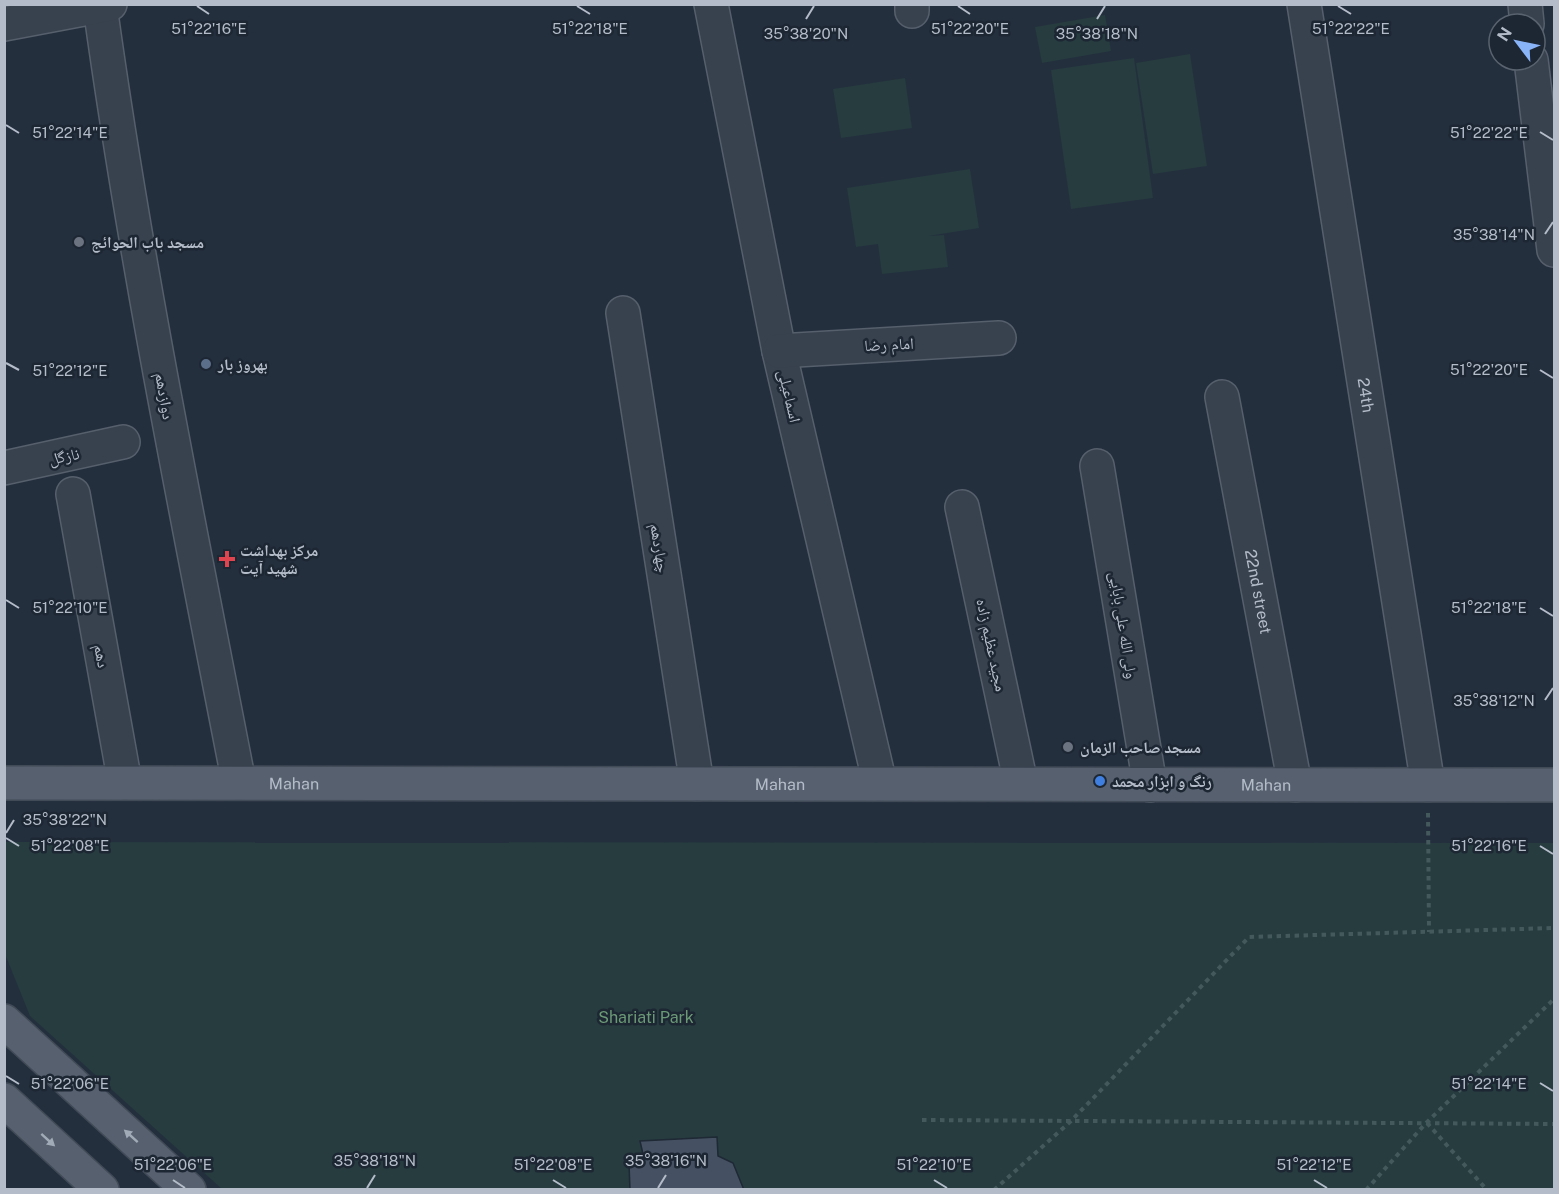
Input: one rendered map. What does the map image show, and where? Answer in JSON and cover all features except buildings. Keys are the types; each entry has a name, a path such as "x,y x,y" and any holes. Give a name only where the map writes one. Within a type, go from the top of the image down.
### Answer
{"main road":[{"name":"Mahan","path":"4,783 1554,785"},
{"path":"4,1021 189,1190"},
{"path":"4,1101 102,1190"}],"street":[{"name":"اسماعیلی","path":"711,4 779,351 880,784"},
{"name":"24th","path":"1304,4 1428,785"},
{"path":"4,24 60,9 105,5"},
{"name":"دوازدهم","path":"105,5 117,127 167,409 239,783"},
{"path":"1532,72 1554,250"},
{"name":"چهاردهم","path":"624,313 697,784"},
{"name":"امام رضا","path":"779,351 999,338"},
{"name":"22nd street","path":"1222,397 1295,785"},
{"name":"نازگل","path":"4,468 123,442"},
{"name":"ولی الله علی‌ بابایی","path":"1097,466 1150,784"},
{"name":"دهم","path":"73,494 125,783"},
{"name":"مجید عظیم زاده","path":"962,507 1021,784"}],"path":[{"path":"1428,785 1429,932"},
{"path":"994,1190 1071,1121 1249,937 1554,928"},
{"path":"1366,1190 1426,1123 1554,999"},
{"path":"922,1120 1554,1124"},
{"path":"1426,1123 1487,1190"}],"green space":[{"path":"1105,15 1111,51 1042,63 1035,27"},
{"path":"1190,54 1207,166 1153,174 1136,63"},
{"path":"1134,58 1153,198 1071,209 1051,70"},
{"path":"905,78 912,128 841,138 833,89"},
{"path":"970,169 979,228 928,236 944,235 948,267 882,274 878,244 856,247 847,188"},
{"name":"Shariati Park","path":"4,842 1554,843 1554,1189 222,1189 30,1016 5,954"}],"place":[{"name":"مسجد باب الحوائج","path":"79,242"},
{"name":"بهروز بار","path":"206,364"},
{"name":"مرکز بهداشت شهید آیت","path":"227,559"},
{"name":"مسجد صاحب الزمان","path":"1068,747"},
{"name":"رنگ و ابزار محمد","path":"1100,781"}]}
